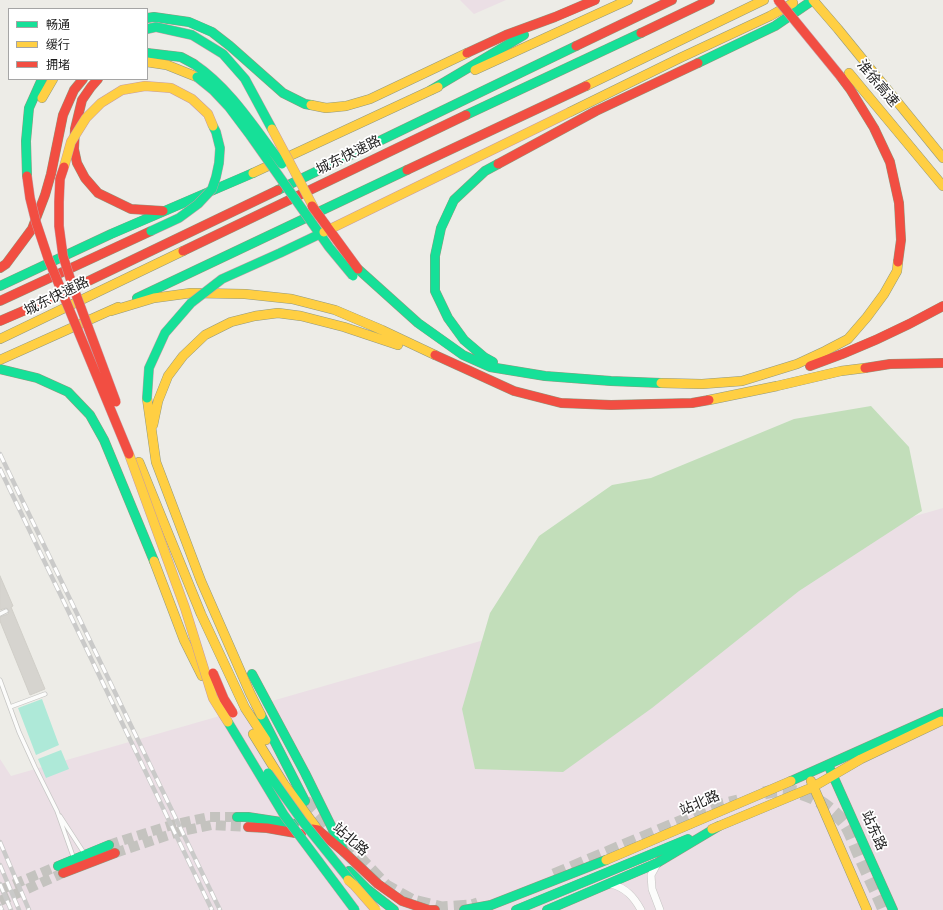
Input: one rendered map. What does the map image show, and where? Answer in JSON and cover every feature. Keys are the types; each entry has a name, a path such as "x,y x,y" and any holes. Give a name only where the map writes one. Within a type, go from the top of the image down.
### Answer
{"main road":[{"path":"148,18 154,17 189,22 212,32 283,93 305,104 326,108 346,106 370,99 506,36 595,0"},
{"path":"0,286 111,234 255,172 628,0"},
{"name":"城东快速路","path":"0,321 58,296 672,0"},
{"name":"城东快速路","path":"0,340 445,125 710,0"},
{"path":"0,360 111,311 764,0"},
{"path":"148,53 181,57 194,64 221,84 269,146 316,212 356,273 418,323 463,355 490,367 545,376 611,381 702,384 742,381 797,364 848,339 884,294 897,272 901,240 899,202 890,162 874,128 850,89 845,75 778,0"},
{"name":"淮徐高速","path":"788,0 845,75 943,186"},
{"path":"0,301 43,281 65,271 72,268 179,218 198,204 212,189 219,163 220,148 216,132 208,114 192,99 172,88 145,86 122,90 101,103 86,118 71,142 60,179 59,226 63,256 67,269 69,275 71,281 139,462 201,614 245,708 305,801 250,693 201,581 156,462 147,398 149,368 165,333 191,302 222,279 321,234 680,58 770,16 799,0"},
{"path":"545,376 502,366 484,357 464,340 448,318 435,291 434,256 441,228 454,200 485,171 596,111 775,26 813,0"},
{"name":"淮徐高速","path":"813,0 943,158"},
{"path":"431,90 555,17"},
{"path":"148,29 156,27 192,35 223,54 245,78 316,212"},
{"path":"148,62 179,69 197,76 213,90 229,107 250,135 329,247 356,273 387,307"},
{"path":"42,80 29,108 26,141 27,176 30,198 36,222 48,258 134,467 188,619 213,698"},
{"path":"26,141 38,106 52,80"},
{"path":"0,268 6,264 32,229 51,174 63,115 74,90 82,80"},
{"path":"97,80 82,100 75,129 74,149 77,163 85,178 98,193 131,210 163,211"},
{"path":"906,112 921,120 932,129"},
{"path":"111,311 154,298 191,293 245,294 292,299 335,310 514,391 560,403 611,405 692,403 777,386 841,371 890,364 943,362"},
{"path":"759,376 806,367 835,358 898,331 943,306"},
{"path":"151,433 158,401 168,376 183,356 205,335 231,322 255,316 278,313 301,316 344,327 397,345 431,353"},
{"path":"918,330 943,315"},
{"path":"409,326 464,368"},
{"path":"870,352 897,340"},
{"path":"777,386 849,362"},
{"path":"0,369 37,378 68,392 90,415 104,440 148,545 184,640 213,698 284,815 355,910"},
{"path":"201,581 231,629 258,689 279,724 327,815 344,852"},
{"path":"197,602 212,655 239,709 284,784 318,830"},
{"path":"188,619 224,699 266,770 303,822 376,910"},
{"name":"站北路","path":"464,910 491,905 615,856 808,774 943,713"},
{"name":"站北路","path":"516,910 813,787 861,759 943,720"},
{"name":"站东路","path":"828,764 893,910"},
{"path":"808,774 867,910"},
{"path":"284,815 336,871 354,885"},
{"name":"站北路","path":"237,817 248,817 289,823 318,830 378,884 402,901 429,910 434,910"},
{"path":"547,910 657,863 719,826"},
{"name":"站北路","path":"248,827 267,828 309,836 335,857 367,889 394,910"},
{"path":"60,870 112,849"}],"street":[{"path":"657,863 651,875 652,889 660,910"},
{"path":"609,884 620,886 625,890 635,899 640,910"}],"lane":[{"path":"0,614 6,611"},
{"path":"0,680 22,739 56,811 76,863"},
{"path":"10,706 45,694"},
{"path":"56,811 87,859"}],"shaded area":[{"path":"460,0 506,0 474,14"},
{"path":"943,508 943,910 0,910 0,759 11,776"}],"green space":[{"path":"871,406 909,447 922,511 799,591 652,708 563,772 475,769 462,709 490,613 539,536 612,485 651,478 794,419"},
{"path":"42,699 59,745 36,755 18,708"},
{"path":"61,750 69,769 46,778 38,759"}],"building":[{"path":"0,576 13,606 11,607 45,689 30,695 0,621 0,617 8,614 9,611 6,608 0,610"}],"tunnel":[{"path":"764,793 787,791 809,796 819,801 837,815 849,830 884,910"},
{"path":"305,801 386,886 413,901 442,908 472,906 478,904"},
{"path":"554,875 718,806 738,801"},
{"path":"109,845 172,825 209,817 237,817"},
{"path":"115,853 178,832 211,825 248,827"},
{"path":"0,890 58,866"},
{"path":"0,901 63,873"}],"railway":[{"path":"0,454 220,910"},
{"path":"0,469 212,910"},
{"path":"0,842 29,910"},
{"path":"0,865 19,910"},
{"path":"0,884 11,910"},
{"path":"0,906 2,910"}],"traffic: fast":[{"path":"698,63 775,26 813,0"},
{"path":"148,18 154,17 189,22 212,32 283,93 305,104 311,105"},
{"path":"148,29 156,27 192,35 223,54 245,79 272,129"},
{"path":"466,115 641,33"},
{"path":"431,90 524,35"},
{"path":"278,190 576,46"},
{"path":"148,53 181,57 194,64"},
{"path":"194,64 220,85 231,97 282,164"},
{"path":"197,77 213,90 229,107 329,247 353,276"},
{"path":"27,176 26,141 29,108 42,80"},
{"path":"151,231 179,218 198,204 212,189 219,163 220,148 213,126"},
{"path":"493,362 484,357 464,340 448,318 435,291 435,256 441,228 454,200 485,171 498,164"},
{"path":"137,298 407,170"},
{"path":"0,286 111,234 253,173"},
{"path":"147,398 149,368 165,333 191,303 222,279 324,232"},
{"path":"358,269 418,323 463,355 490,367 545,376 661,383"},
{"path":"0,369 37,378 68,392 90,415 104,440 154,561"},
{"path":"252,674 305,773 344,852"},
{"path":"791,781 943,713"},
{"path":"261,715 305,801"},
{"path":"228,722 284,815 355,910"},
{"path":"830,769 893,910"},
{"path":"268,773 303,822 354,885"},
{"path":"237,817 248,817 294,824"},
{"path":"547,910 657,863 719,826"},
{"path":"516,910 688,839"},
{"path":"58,866 109,845"},
{"path":"464,910 491,905 606,860"},
{"path":"349,871 367,889 394,910"}],"traffic: slow":[{"path":"475,70 628,0"},
{"path":"586,86 764,0"},
{"path":"813,0 943,158"},
{"path":"570,112 770,16 793,3"},
{"path":"311,105 326,108 346,106 370,99 467,53"},
{"path":"148,62 167,65 197,77"},
{"path":"849,73 943,186"},
{"path":"42,98 52,80"},
{"path":"64,167 71,142 86,118 101,103 122,90 145,86 171,88 192,99 208,114 213,126"},
{"path":"253,173 438,87"},
{"path":"324,232 570,112"},
{"path":"272,129 316,212"},
{"path":"0,339 183,251"},
{"path":"661,383 702,384 742,381 797,364 825,351 848,339 867,317 884,294 897,271 898,262"},
{"path":"111,311 154,298 191,293 245,294 292,299 335,310 435,355"},
{"path":"0,360 118,307"},
{"path":"153,425 158,401 168,376 183,356 205,335 231,322 255,316 278,313 301,316 344,327 398,345"},
{"path":"709,400 841,371 865,368"},
{"path":"147,398 156,462 201,581 261,715"},
{"path":"129,454 185,608 213,698 228,722"},
{"path":"139,462 201,614 245,708 266,740"},
{"path":"154,561 184,640 202,676"},
{"path":"712,829 813,787 861,759 941,721"},
{"path":"253,734 284,784 318,830"},
{"path":"606,860 791,781"},
{"path":"811,781 867,910"},
{"path":"348,880 376,910"}],"traffic: jam":[{"path":"467,53 506,35 595,0"},
{"path":"576,46 672,0"},
{"path":"641,33 710,0"},
{"path":"778,0 841,77"},
{"path":"498,164 596,111 698,63"},
{"path":"841,77 874,128 890,162 899,203 901,240 898,262"},
{"path":"0,268 6,264 32,229 51,174 63,115 74,90 82,80"},
{"path":"97,80 82,100 75,129 74,149 77,163 85,178 98,193 131,209 163,211"},
{"path":"407,170 586,86"},
{"path":"183,251 466,115"},
{"path":"64,167 60,179 59,202 59,226 63,256 116,402"},
{"path":"27,176 30,198 36,222 48,258 129,454"},
{"path":"0,321 51,299 278,190"},
{"path":"312,206 358,269"},
{"path":"0,301 151,231"},
{"path":"810,366 878,339 943,306"},
{"path":"435,355 514,391 561,403 611,405 692,403 709,400"},
{"path":"865,368 890,364 943,363"},
{"path":"213,673 224,699 233,713"},
{"path":"248,827 267,828 301,834"},
{"path":"312,829 318,830 378,884 402,901 429,910 435,910"},
{"path":"63,873 115,853"}]}
